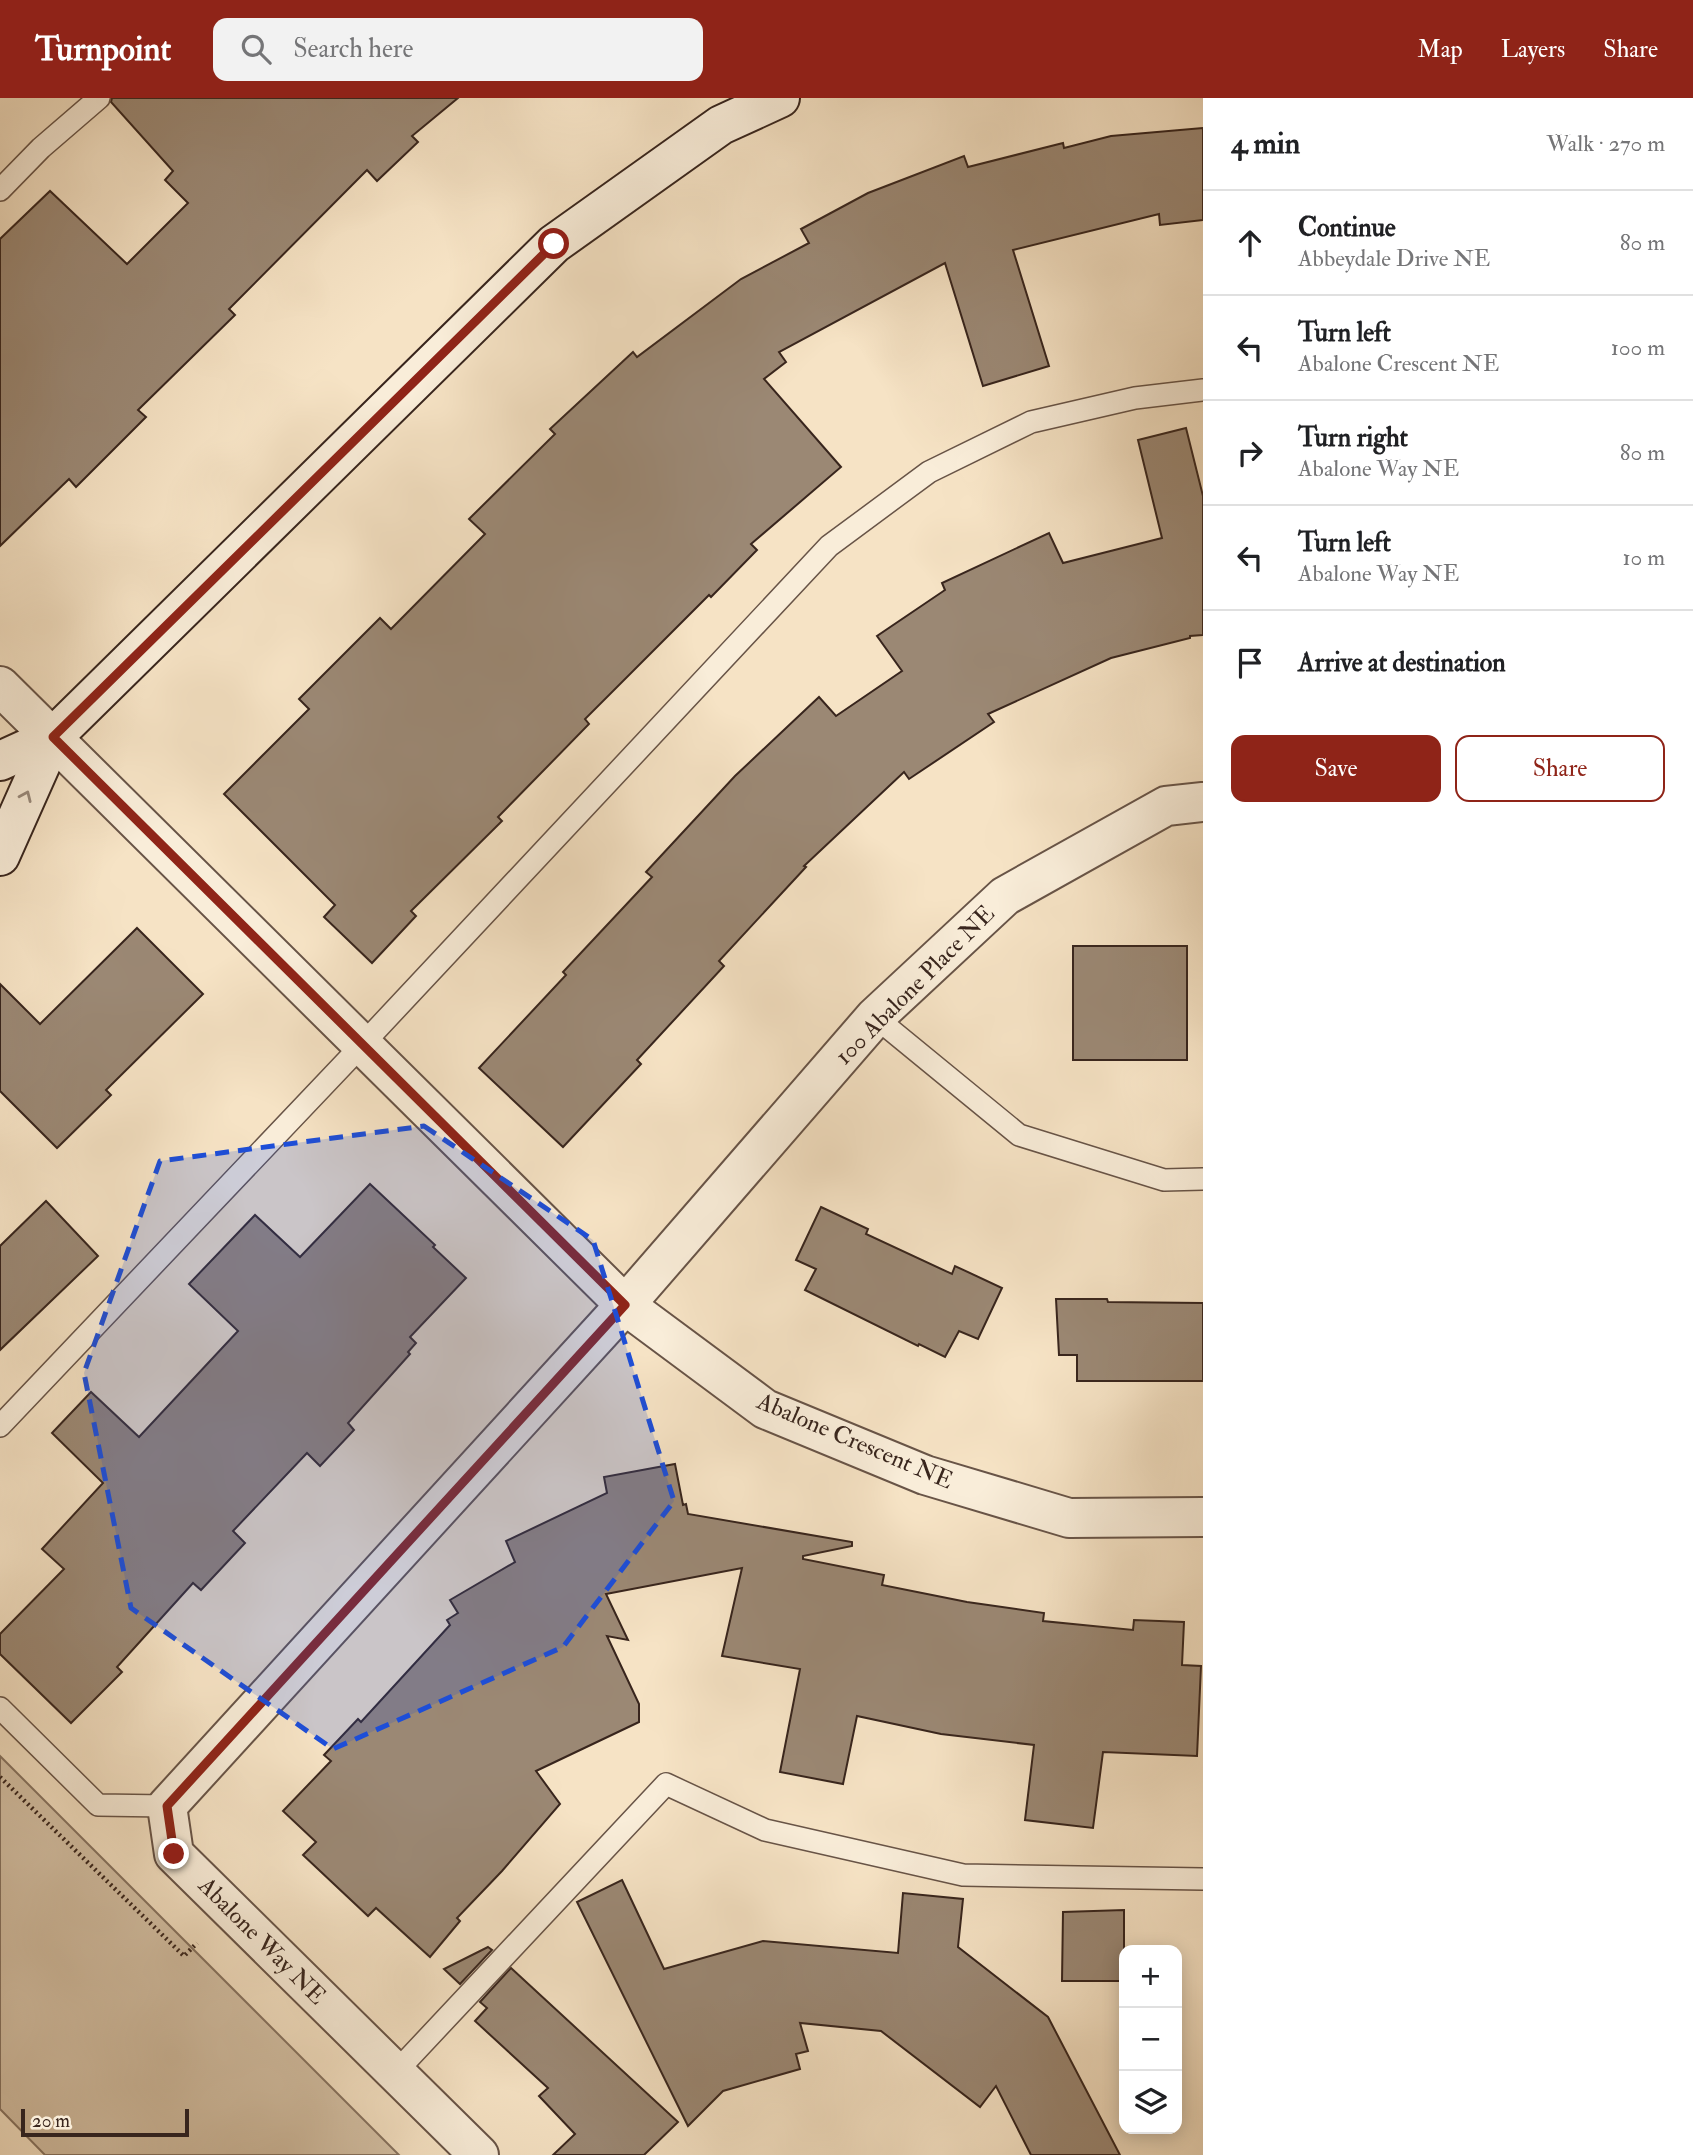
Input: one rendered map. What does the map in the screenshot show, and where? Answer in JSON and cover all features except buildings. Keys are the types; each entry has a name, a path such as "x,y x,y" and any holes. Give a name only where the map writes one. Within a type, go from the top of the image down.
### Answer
{"street":[{"path":"0,761 53,737 554,244 721,125 780,98"},
{"name":"Abalone Crescent NE","path":"0,686 625,1305 765,1409 925,1475 1069,1518 1203,1517"},
{"path":"0,856 53,737"},
{"name":"100 Abalone Place NE","path":"625,1305 875,1017 1005,896 1166,806 1203,802"},
{"path":"167,1806 625,1305"},
{"name":"Abalone Way NE","path":"167,1806 174,1854 479,2155"}],"lane":[{"path":"0,190 41,148 99,98"},
{"path":"0,1426 362,1045 829,546 929,472 1031,422 1135,398 1203,390"},
{"path":"875,1017 1019,1135 1164,1180 1203,1179"},
{"path":"0,1708 98,1805 167,1806"},
{"path":"395,2073 666,1784 765,1830 962,1875 1203,1879"}],"path":[{"path":"0,1777 184,1956 230,1911"}],"highlighted area":[{"path":"424,1126 593,1240 674,1501 563,1647 333,1749 131,1608 84,1373 160,1161"}],"shaded area":[{"path":"0,1756 399,2155 45,2155 0,2109"}],"route":[{"path":"174,1854 167,1806 625,1305 53,737 554,244"}]}
